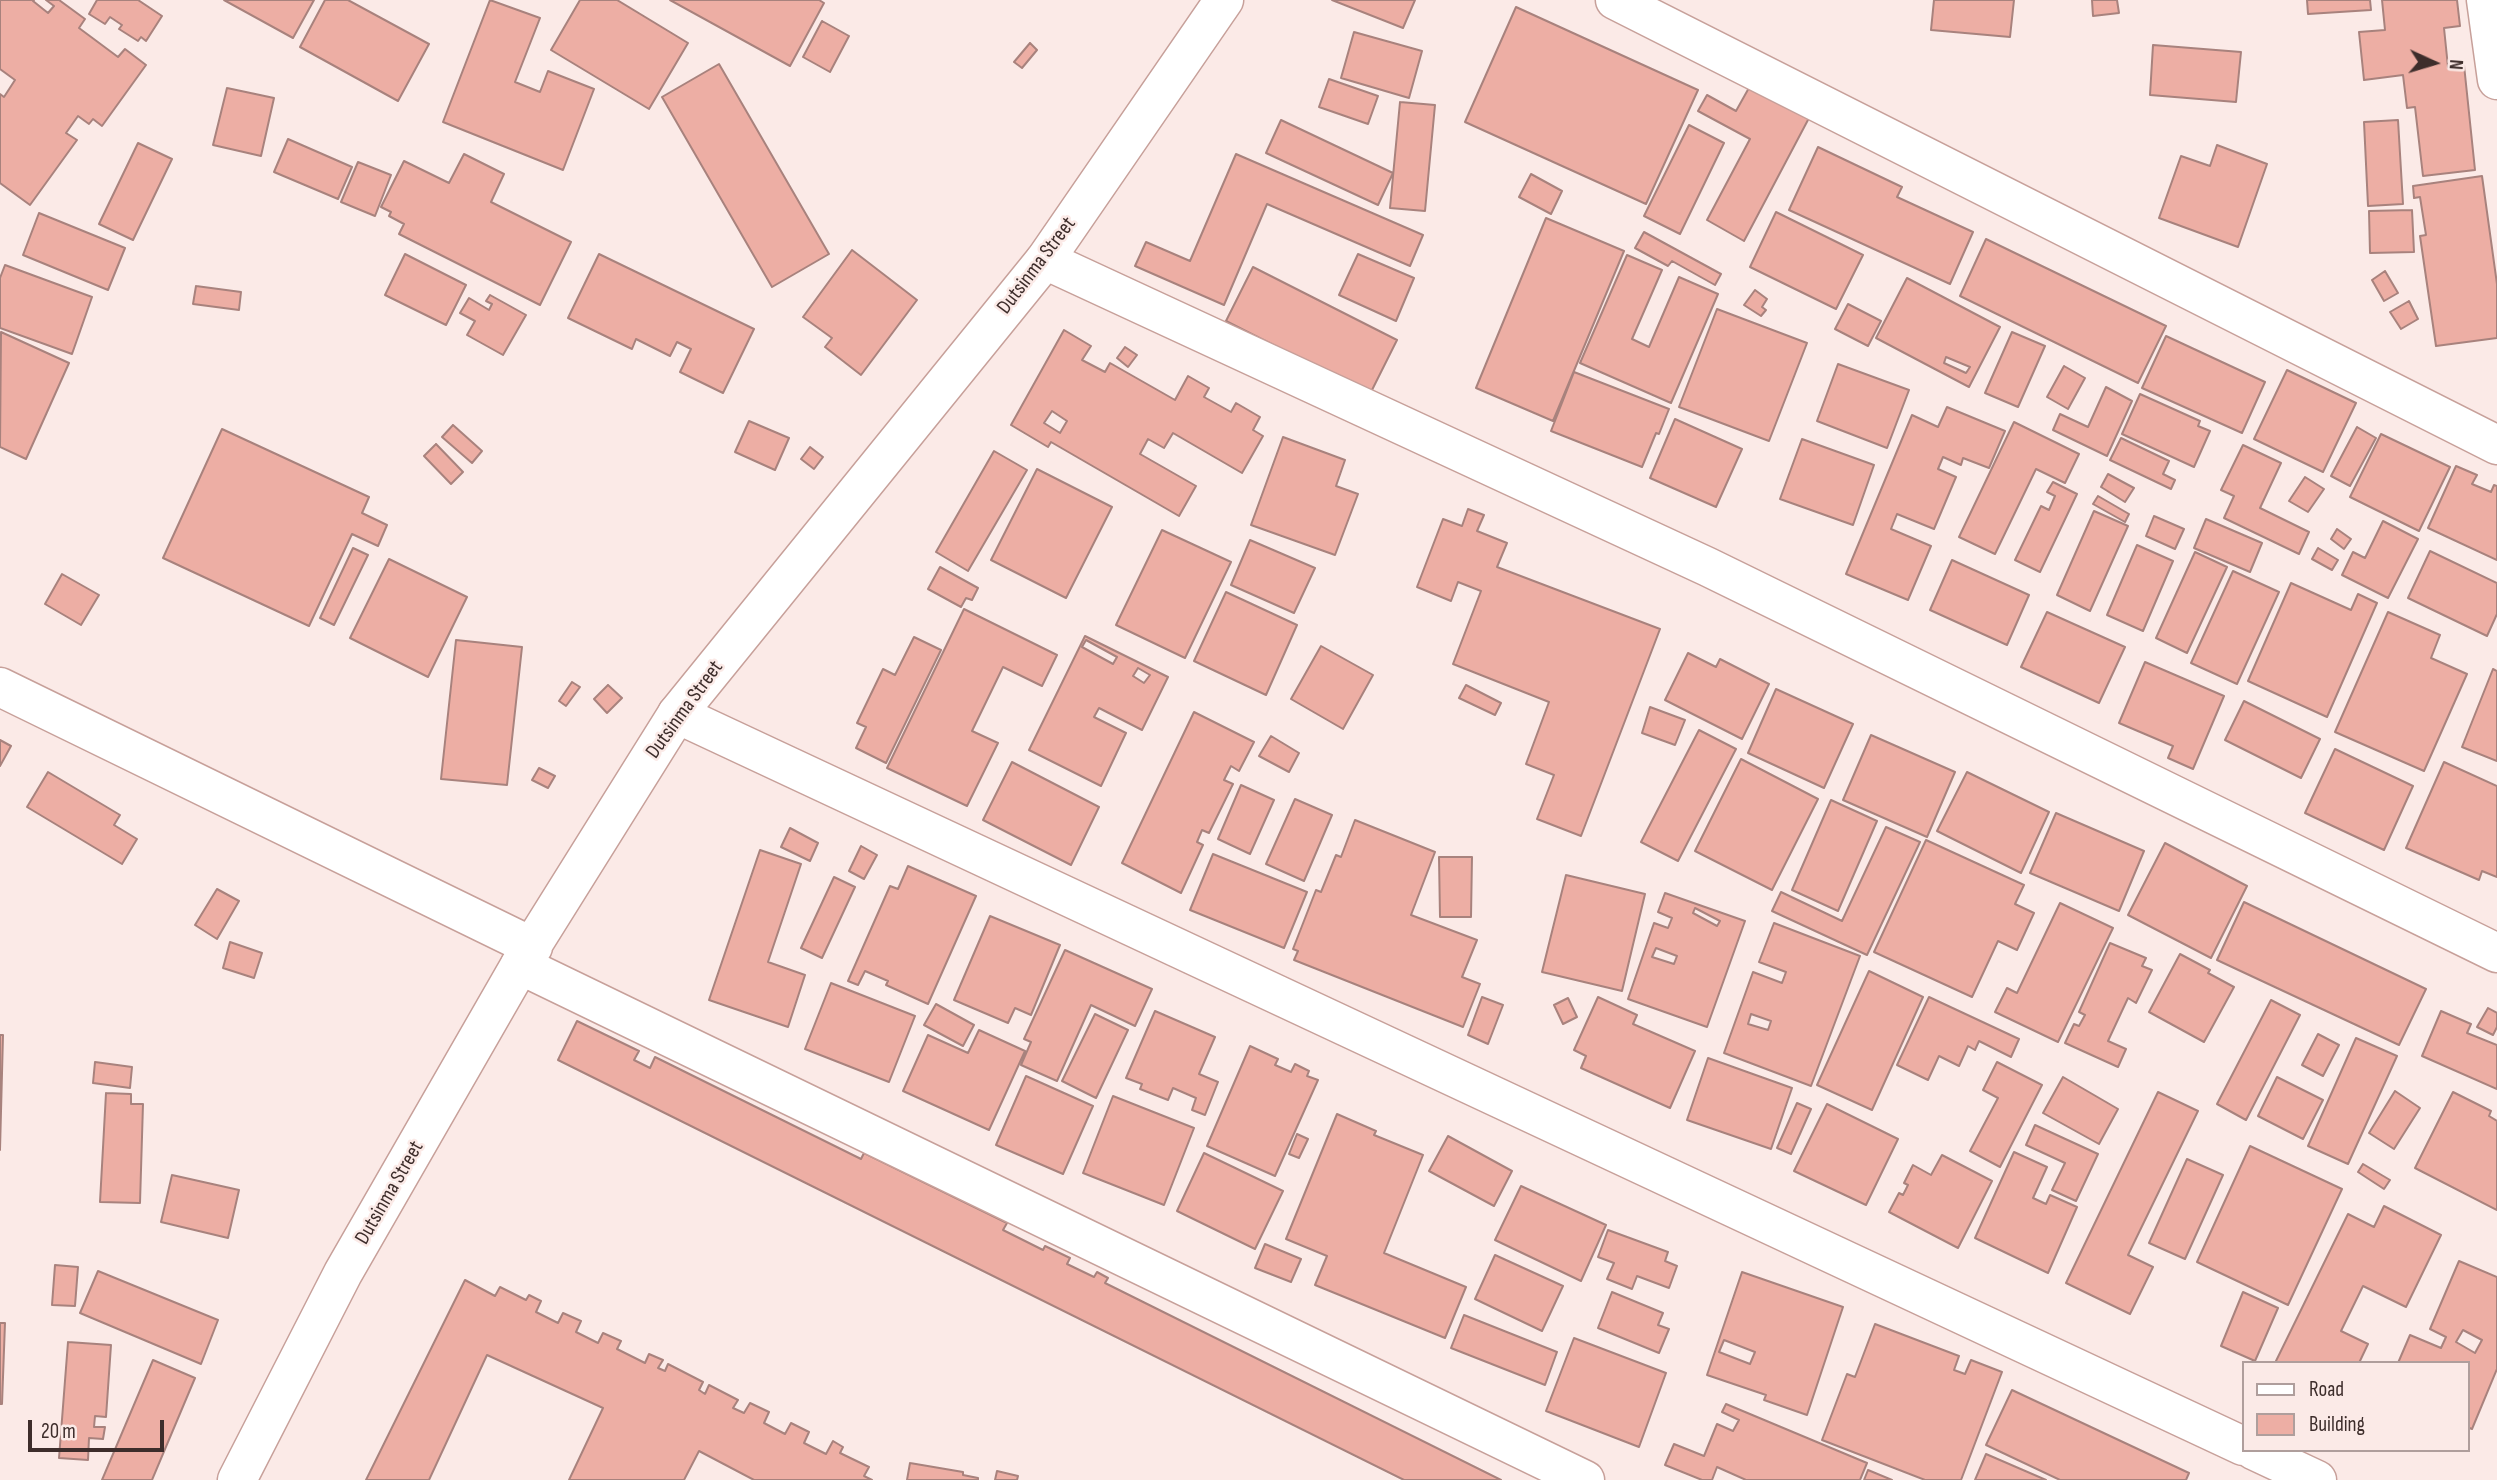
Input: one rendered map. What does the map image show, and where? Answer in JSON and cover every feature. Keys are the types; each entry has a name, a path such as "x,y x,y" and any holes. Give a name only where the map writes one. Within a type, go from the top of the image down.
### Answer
{"street":[{"name":"Dutsinma Street","path":"237,1480 343,1273 526,956 677,713 1045,260 1224,0"},
{"path":"1615,0 2497,445"},
{"path":"2486,0 2497,80"},
{"path":"1045,260 1708,567 2497,953"},
{"path":"0,687 526,956 1585,1480"},
{"path":"677,713 2242,1446"},
{"path":"2257,1452 2317,1480"}],"building":[{"path":"0,0 34,0 48,13 54,6 46,0 59,0 85,19 79,28 118,57 125,49 146,65 102,126 93,119 89,124 78,116 66,133 77,140 30,205 0,183 0,94 4,97 15,80 0,69"},
{"path":"97,0 138,0 162,16 146,41 141,37 138,41 119,29 122,25 110,17 105,24 89,14"},
{"path":"224,0 314,0 293,38"},
{"path":"325,0 348,0 429,44 398,101 300,47"},
{"path":"490,0 540,18 515,82 540,92 548,71 594,89 563,170 443,122"},
{"path":"580,0 617,0 688,43 649,109 551,50"},
{"path":"670,0 819,0 824,3 790,66"},
{"path":"1332,0 1415,0 1403,28"},
{"path":"1934,0 2014,0 2010,37 1931,30"},
{"path":"2092,0 2117,0 2119,13 2093,16"},
{"path":"2307,0 2370,0 2371,10 2308,14"},
{"path":"2382,0 2457,0 2460,26 2444,28 2448,67 2464,65 2475,170 2423,176 2415,107 2407,108 2403,75 2364,80 2359,32 2385,30"},
{"path":"1516,7 1698,90 1646,204 1465,122"},
{"path":"822,21 849,36 830,72 803,57"},
{"path":"1354,32 1422,51 1409,98 1341,78"},
{"path":"1030,43 1037,50 1022,68 1014,62"},
{"path":"2153,45 2241,52 2236,102 2150,95"},
{"path":"719,64 829,254 772,287 662,97"},
{"path":"1329,79 1378,96 1368,124 1319,107"},
{"path":"1750,86 1809,118 1744,241 1707,220 1750,139 1698,111 1707,95 1736,111"},
{"path":"227,88 274,98 261,156 213,145"},
{"path":"1400,102 1435,105 1425,211 1390,208"},
{"path":"1281,120 1393,173 1378,205 1266,153"},
{"path":"2398,120 2403,204 2368,206 2364,122"},
{"path":"1689,125 1724,143 1680,234 1644,216"},
{"path":"288,139 352,167 338,199 274,172"},
{"path":"138,143 172,159 133,240 99,224"},
{"path":"2217,145 2267,164 2238,247 2159,218 2181,156 2210,166"},
{"path":"1818,147 1902,187 1897,197 1973,232 1950,284 1789,210"},
{"path":"464,154 504,174 491,202 571,242 540,305 399,234 404,224 389,216 391,212 381,207 404,161 449,183"},
{"path":"1236,154 1423,235 1410,266 1267,204 1224,305 1135,266 1146,242 1190,261"},
{"path":"358,162 391,175 375,216 341,202"},
{"path":"1531,174 1562,191 1551,214 1519,197"},
{"path":"2482,176 2497,284 2497,338 2436,346 2420,236 2426,235 2420,197 2414,198 2413,186"},
{"path":"2412,210 2414,252 2370,253 2369,211"},
{"path":"1776,212 1863,255 1836,309 1750,267"},
{"path":"39,213 125,248 108,290 23,255"},
{"path":"1546,218 1624,251 1553,421 1476,388"},
{"path":"1644,232 1721,274 1715,285 1672,261 1668,266 1635,248"},
{"path":"1986,239 2166,326 2138,383 1960,296"},
{"path":"852,250 917,300 861,375 825,347 832,338 803,317"},
{"path":"405,254 466,285 446,325 385,295"},
{"path":"599,254 754,329 723,393 680,372 691,349 677,342 670,356 636,339 632,349 568,318"},
{"path":"1358,254 1414,278 1396,321 1339,295"},
{"path":"1627,255 1662,270 1632,339 1649,347 1679,277 1718,294 1671,403 1580,363"},
{"path":"5,265 92,297 72,354 0,328 0,278"},
{"path":"1253,267 1397,340 1370,394 1226,321"},
{"path":"2385,271 2398,293 2384,301 2372,280"},
{"path":"1907,278 2000,327 1969,387 1876,338","holes":["1946,357 1970,367 1966,373 1944,363"]},
{"path":"196,286 241,292 239,310 193,304"},
{"path":"1755,290 1767,299 1762,307 1766,310 1761,316 1744,305"},
{"path":"490,295 526,315 503,355 467,335 475,321 460,313 469,298 489,310 492,304 486,301"},
{"path":"2409,301 2418,319 2401,329 2390,312"},
{"path":"1848,304 1881,321 1868,346 1835,329"},
{"path":"1717,309 1807,343 1769,441 1679,407"},
{"path":"1064,330 1091,346 1082,360 1105,372 1110,363 1175,400 1188,376 1209,388 1204,397 1231,412 1236,403 1260,417 1253,430 1263,436 1242,473 1173,433 1164,448 1148,439 1140,454 1196,486 1179,516 1051,442 1048,447 1011,425","holes":["1052,411 1067,421 1060,433 1044,423"]},
{"path":"1,332 69,363 26,459 0,447"},
{"path":"2012,332 2045,346 2018,407 1985,393"},
{"path":"2166,336 2265,382 2242,433 2142,388"},
{"path":"1125,347 1137,355 1128,367 1117,358"},
{"path":"1838,364 1909,390 1887,448 1817,421"},
{"path":"2064,366 2085,378 2068,409 2047,397"},
{"path":"2287,370 2356,403 2323,472 2254,439"},
{"path":"1574,372 1669,409 1642,467 1551,431"},
{"path":"2106,387 2132,401 2107,456 2053,430 2060,414 2088,427"},
{"path":"2140,394 2200,421 2198,426 2210,431 2194,467 2122,434"},
{"path":"1947,407 2005,431 1989,468 1963,458 1961,465 1943,457 1938,469 1956,477 1934,529 1897,514 1891,529 1931,546 1908,600 1846,574 1912,415 1938,427"},
{"path":"1675,419 1742,449 1716,507 1650,478"},
{"path":"749,421 789,438 775,470 735,452"},
{"path":"2014,422 2079,454 2065,483 2036,469 1995,554 1959,537"},
{"path":"453,425 482,451 472,463 442,437"},
{"path":"2357,427 2376,438 2350,486 2331,476"},
{"path":"222,429 369,497 362,513 387,525 378,546 352,534 309,626 163,558"},
{"path":"2381,434 2450,467 2419,531 2350,497"},
{"path":"1283,437 1345,460 1336,486 1358,494 1335,555 1251,525"},
{"path":"2121,438 2169,461 2163,474 2175,480 2171,489 2110,460"},
{"path":"1802,439 1874,465 1853,525 1780,499"},
{"path":"436,444 463,472 451,484 424,456"},
{"path":"2243,445 2281,463 2260,508 2309,532 2299,554 2224,518 2234,496 2221,490"},
{"path":"810,447 823,457 814,469 801,459"},
{"path":"994,451 1027,470 968,571 936,552"},
{"path":"2456,466 2477,475 2472,484 2491,492 2494,485 2497,486 2497,560 2428,528"},
{"path":"1037,469 1112,507 1066,598 991,560"},
{"path":"2108,474 2134,488 2125,502 2101,487"},
{"path":"2305,477 2324,489 2308,512 2289,501"},
{"path":"2053,482 2077,494 2040,572 2015,560 2041,506 2049,510 2055,496 2047,492"},
{"path":"2098,496 2129,514 2125,522 2093,504"},
{"path":"1468,509 1484,515 1477,531 1507,543 1497,567 1660,629 1581,836 1537,819 1554,775 1526,764 1549,702 1453,664 1481,591 1458,582 1451,601 1417,587 1443,519 1462,526"},
{"path":"2094,511 2128,526 2090,611 2057,595"},
{"path":"2154,516 2184,529 2175,549 2146,536"},
{"path":"2206,519 2262,543 2250,572 2194,548"},
{"path":"2383,521 2418,539 2388,598 2342,575 2353,552 2365,558"},
{"path":"2337,529 2351,539 2344,549 2331,539"},
{"path":"1162,530 1231,562 1185,658 1116,625"},
{"path":"1250,540 1315,568 1294,613 1231,585"},
{"path":"2137,545 2173,561 2143,631 2107,615"},
{"path":"353,548 368,555 334,625 320,618"},
{"path":"2318,548 2338,560 2332,570 2312,559"},
{"path":"2430,551 2497,583 2497,614 2487,636 2408,598"},
{"path":"2195,552 2227,567 2187,653 2156,638"},
{"path":"389,559 467,597 428,677 350,638"},
{"path":"1952,560 2029,595 2007,645 1930,610"},
{"path":"940,567 978,588 972,600 966,598 961,607 928,589"},
{"path":"2233,571 2279,592 2237,684 2191,663"},
{"path":"62,574 99,595 81,625 45,604"},
{"path":"2291,583 2351,610 2358,594 2377,603 2327,717 2248,681"},
{"path":"1226,592 1297,625 1266,695 1194,661"},
{"path":"964,609 1057,655 1042,686 1003,667 972,731 998,743 967,806 887,768"},
{"path":"2047,612 2125,647 2099,703 2021,667"},
{"path":"2388,612 2440,635 2431,658 2467,674 2424,771 2335,732"},
{"path":"1085,636 1168,677 1142,730 1099,708 1094,717 1126,733 1101,786 1029,750","holes":["1086,640 1117,657 1113,664 1082,647","1138,668 1150,675 1144,683 1133,676"]},
{"path":"914,637 941,650 886,763 856,748 866,727 857,723 883,669 895,675"},
{"path":"456,640 522,647 507,785 441,779"},
{"path":"1321,646 1373,675 1343,729 1291,699"},
{"path":"1688,653 1716,667 1720,659 1769,684 1742,739 1665,700"},
{"path":"2145,662 2224,696 2193,769 2168,758 2173,746 2119,723"},
{"path":"2493,669 2497,671 2497,761 2462,747"},
{"path":"572,682 580,687 566,706 559,701"},
{"path":"608,685 622,698 607,713 594,699"},
{"path":"1466,685 1501,703 1495,715 1459,698"},
{"path":"1776,689 1853,724 1824,788 1748,753"},
{"path":"2244,701 2320,739 2301,778 2225,740"},
{"path":"1650,707 1685,720 1675,745 1642,733"},
{"path":"1194,712 1254,742 1239,771 1231,766 1224,780 1233,784 1209,833 1202,830 1197,842 1203,845 1181,893 1122,863"},
{"path":"1699,730 1736,749 1678,861 1641,842"},
{"path":"1871,735 1955,772 1927,837 1843,800"},
{"path":"1271,736 1299,753 1289,772 1259,756"},
{"path":"0,740 11,746 0,766"},
{"path":"2335,749 2413,786 2384,850 2305,813"},
{"path":"1741,759 1818,799 1772,890 1695,851"},
{"path":"1012,762 1099,807 1071,865 983,820"},
{"path":"2444,762 2497,786 2497,877 2482,871 2479,880 2406,848"},
{"path":"539,768 555,776 548,788 532,780"},
{"path":"48,772 120,815 114,825 137,839 122,864 27,807"},
{"path":"1967,772 2049,812 2021,873 1937,831"},
{"path":"1241,785 1274,800 1250,854 1218,839"},
{"path":"1295,799 1332,815 1304,881 1266,864"},
{"path":"1831,800 1877,821 1838,911 1792,890"},
{"path":"2056,813 2144,851 2119,911 2030,873"},
{"path":"1355,820 1435,852 1411,915 1477,940 1462,977 1480,984 1463,1027 1294,960 1298,951 1293,949 1316,890 1321,892 1336,855 1341,857"},
{"path":"1886,827 1920,842 1867,955 1772,911 1781,892 1842,921"},
{"path":"790,828 818,843 810,861 781,847"},
{"path":"1926,840 2024,885 2015,904 2034,913 2017,950 1998,941 1972,997 1874,952"},
{"path":"2165,843 2247,886 2211,958 2128,915"},
{"path":"861,846 877,855 864,879 849,871"},
{"path":"760,850 801,864 768,962 805,975 788,1027 709,1000"},
{"path":"1213,854 1307,892 1284,948 1190,910"},
{"path":"1439,857 1472,857 1471,917 1440,917"},
{"path":"908,866 976,896 928,1004 886,985 888,981 865,971 858,985 848,981 890,886 898,889"},
{"path":"1566,875 1645,894 1622,991 1542,972"},
{"path":"834,877 855,887 822,958 801,948"},
{"path":"217,889 239,901 217,939 195,925"},
{"path":"1665,893 1745,921 1707,1027 1628,999 1654,923 1668,928 1672,918 1658,912","holes":["1695,908 1720,921 1717,926 1693,913","1656,948 1677,956 1674,964 1652,957"]},
{"path":"2244,902 2426,989 2399,1045 2217,960"},
{"path":"2060,903 2113,928 2058,1042 1995,1012 2007,988 2017,993"},
{"path":"990,916 1060,945 1031,1015 1015,1008 1008,1023 954,1000"},
{"path":"1774,923 1860,956 1811,1086 1724,1053 1753,972 1782,983 1786,972 1759,962","holes":["1751,1014 1771,1021 1768,1030 1748,1024"]},
{"path":"230,942 262,953 254,978 223,968"},
{"path":"2110,943 2146,958 2142,966 2152,970 2136,1003 2128,998 2108,1041 2126,1049 2118,1067 2065,1043 2074,1024 2079,1026 2085,1015 2079,1012"},
{"path":"1065,950 1152,989 1135,1026 1091,1005 1057,1081 1021,1065 1031,1042 1024,1039"},
{"path":"2180,954 2234,987 2204,1042 2149,1012"},
{"path":"1869,971 1923,997 1872,1110 1817,1085"},
{"path":"831,983 915,1016 889,1082 805,1049"},
{"path":"1482,997 1503,1005 1488,1044 1468,1035"},
{"path":"1598,997 1637,1015 1633,1024 1695,1051 1670,1108 1581,1068 1586,1056 1574,1050"},
{"path":"1929,997 2019,1039 2011,1057 1979,1041 1975,1050 1968,1046 1959,1066 1939,1056 1928,1080 1897,1065"},
{"path":"1568,998 1577,1017 1563,1024 1554,1005"},
{"path":"2271,1000 2300,1015 2246,1120 2217,1104"},
{"path":"936,1004 974,1025 963,1046 924,1025"},
{"path":"2488,1008 2497,1013 2497,1027 2493,1035 2477,1027"},
{"path":"1155,1011 1215,1037 1199,1074 1218,1082 1205,1115 1192,1110 1196,1098 1173,1088 1168,1100 1140,1089 1142,1084 1126,1078"},
{"path":"2441,1011 2471,1024 2467,1033 2497,1045 2497,1089 2422,1056"},
{"path":"1095,1014 1128,1030 1096,1098 1062,1081"},
{"path":"577,1021 639,1051 634,1060 650,1068 655,1057 861,1159 864,1153 1007,1223 1003,1230 1043,1250 1045,1246 1070,1258 1067,1264 1094,1277 1097,1272 1108,1278 1105,1283 1501,1480 1404,1480 558,1060"},
{"path":"979,1030 1025,1051 989,1130 903,1091 928,1035 968,1053"},
{"path":"2318,1034 2339,1045 2323,1076 2302,1065"},
{"path":"0,1035 3,1035 0,1150"},
{"path":"2356,1038 2397,1056 2348,1164 2308,1146"},
{"path":"1250,1046 1278,1059 1275,1065 1291,1072 1295,1064 1309,1071 1307,1076 1318,1080 1275,1176 1207,1146"},
{"path":"1708,1058 1792,1088 1771,1149 1687,1120"},
{"path":"95,1062 132,1067 130,1088 93,1083"},
{"path":"1997,1062 2042,1085 2000,1167 1970,1151 1998,1098 1983,1090"},
{"path":"1026,1076 1093,1106 1063,1174 996,1145"},
{"path":"2063,1077 2118,1109 2099,1144 2043,1113"},
{"path":"2277,1077 2323,1100 2303,1139 2258,1116"},
{"path":"2395,1091 2420,1108 2394,1149 2369,1133"},
{"path":"2158,1092 2198,1111 2128,1255 2153,1267 2130,1314 2066,1283"},
{"path":"2453,1092 2491,1111 2489,1116 2497,1121 2497,1210 2415,1168"},
{"path":"106,1093 131,1094 131,1104 143,1104 140,1203 100,1202"},
{"path":"1113,1096 1194,1128 1164,1205 1083,1173"},
{"path":"1797,1103 1811,1109 1791,1154 1777,1148"},
{"path":"1827,1104 1898,1139 1866,1205 1794,1171"},
{"path":"1337,1114 1376,1131 1374,1135 1423,1155 1384,1253 1466,1287 1445,1338 1315,1285 1327,1256 1286,1239"},
{"path":"2035,1125 2098,1154 2076,1201 2052,1190 2065,1163 2026,1145"},
{"path":"1297,1134 1308,1139 1299,1158 1289,1154"},
{"path":"1448,1136 1512,1171 1494,1206 1429,1171"},
{"path":"2250,1146 2342,1189 2288,1305 2197,1262"},
{"path":"2014,1152 2047,1167 2033,1198 2046,1204 2050,1195 2077,1207 2048,1273 1975,1238"},
{"path":"1204,1153 1283,1191 1255,1249 1177,1211"},
{"path":"1942,1155 1992,1181 1958,1248 1889,1212 1899,1193 1903,1195 1908,1185 1904,1183 1913,1165 1931,1175"},
{"path":"2187,1159 2223,1175 2185,1259 2149,1243"},
{"path":"2363,1164 2390,1180 2384,1189 2358,1172"},
{"path":"172,1175 239,1190 228,1238 161,1222"},
{"path":"1521,1186 1606,1225 1581,1281 1495,1240"},
{"path":"2384,1206 2441,1235 2406,1307 2363,1286 2341,1331 2368,1344 2360,1361 2276,1361 2348,1214 2374,1227"},
{"path":"1608,1230 1668,1252 1665,1261 1677,1266 1669,1288 1637,1276 1632,1289 1607,1279 1614,1263 1598,1257"},
{"path":"1265,1244 1301,1259 1291,1282 1255,1268"},
{"path":"1495,1255 1563,1286 1542,1331 1475,1299"},
{"path":"2459,1261 2497,1277 2497,1369 2472,1429 2469,1428 2469,1361 2399,1361 2410,1335 2441,1348 2446,1337 2430,1329","holes":["2463,1330 2482,1340 2475,1353 2456,1342"]},
{"path":"55,1265 78,1267 75,1306 52,1305"},
{"path":"98,1271 218,1320 201,1364 80,1313"},
{"path":"1742,1272 1843,1307 1807,1415 1764,1400 1766,1395 1707,1375","holes":["1724,1340 1755,1352 1750,1364 1719,1352"]},
{"path":"465,1280 495,1296 500,1287 526,1300 529,1295 541,1301 536,1312 558,1323 563,1313 581,1321 576,1332 598,1343 603,1333 621,1341 617,1349 645,1363 649,1354 663,1360 658,1368 665,1371 668,1364 703,1382 699,1390 705,1394 709,1385 738,1400 733,1408 744,1413 750,1403 769,1412 764,1423 785,1434 791,1423 809,1432 804,1443 826,1454 833,1441 843,1447 840,1453 869,1467 864,1476 872,1480 754,1480 699,1451 684,1480 569,1480 603,1408 487,1355 429,1480 366,1480"},
{"path":"1612,1292 1663,1313 1658,1325 1669,1329 1659,1353 1598,1328"},
{"path":"2243,1292 2278,1308 2255,1361 2221,1346"},
{"path":"1464,1315 1557,1352 1545,1385 1451,1348"},
{"path":"0,1323 5,1323 2,1404 0,1404"},
{"path":"1875,1324 1959,1356 1954,1370 1965,1374 1971,1360 2002,1372 1961,1480 1925,1480 1822,1440 1847,1374 1855,1377"},
{"path":"1574,1338 1666,1373 1639,1447 1546,1411"},
{"path":"68,1342 111,1345 106,1417 95,1416 94,1427 105,1427 103,1439 89,1438 88,1460 59,1458"},
{"path":"153,1360 195,1378 152,1480 102,1480"},
{"path":"2012,1390 2189,1473 2186,1480 2060,1480 1986,1445"},
{"path":"1726,1404 1867,1463 1860,1480 1746,1480 1717,1467 1712,1480 1702,1480 1665,1465 1674,1444 1704,1456 1717,1424 1733,1431 1739,1420 1722,1412"},
{"path":"1986,1454 2046,1480 1975,1480"},
{"path":"910,1463 963,1472 963,1475 978,1480 907,1480"},
{"path":"1868,1470 1892,1480 1864,1480"},
{"path":"997,1471 1018,1476 1017,1480 995,1480"}]}
